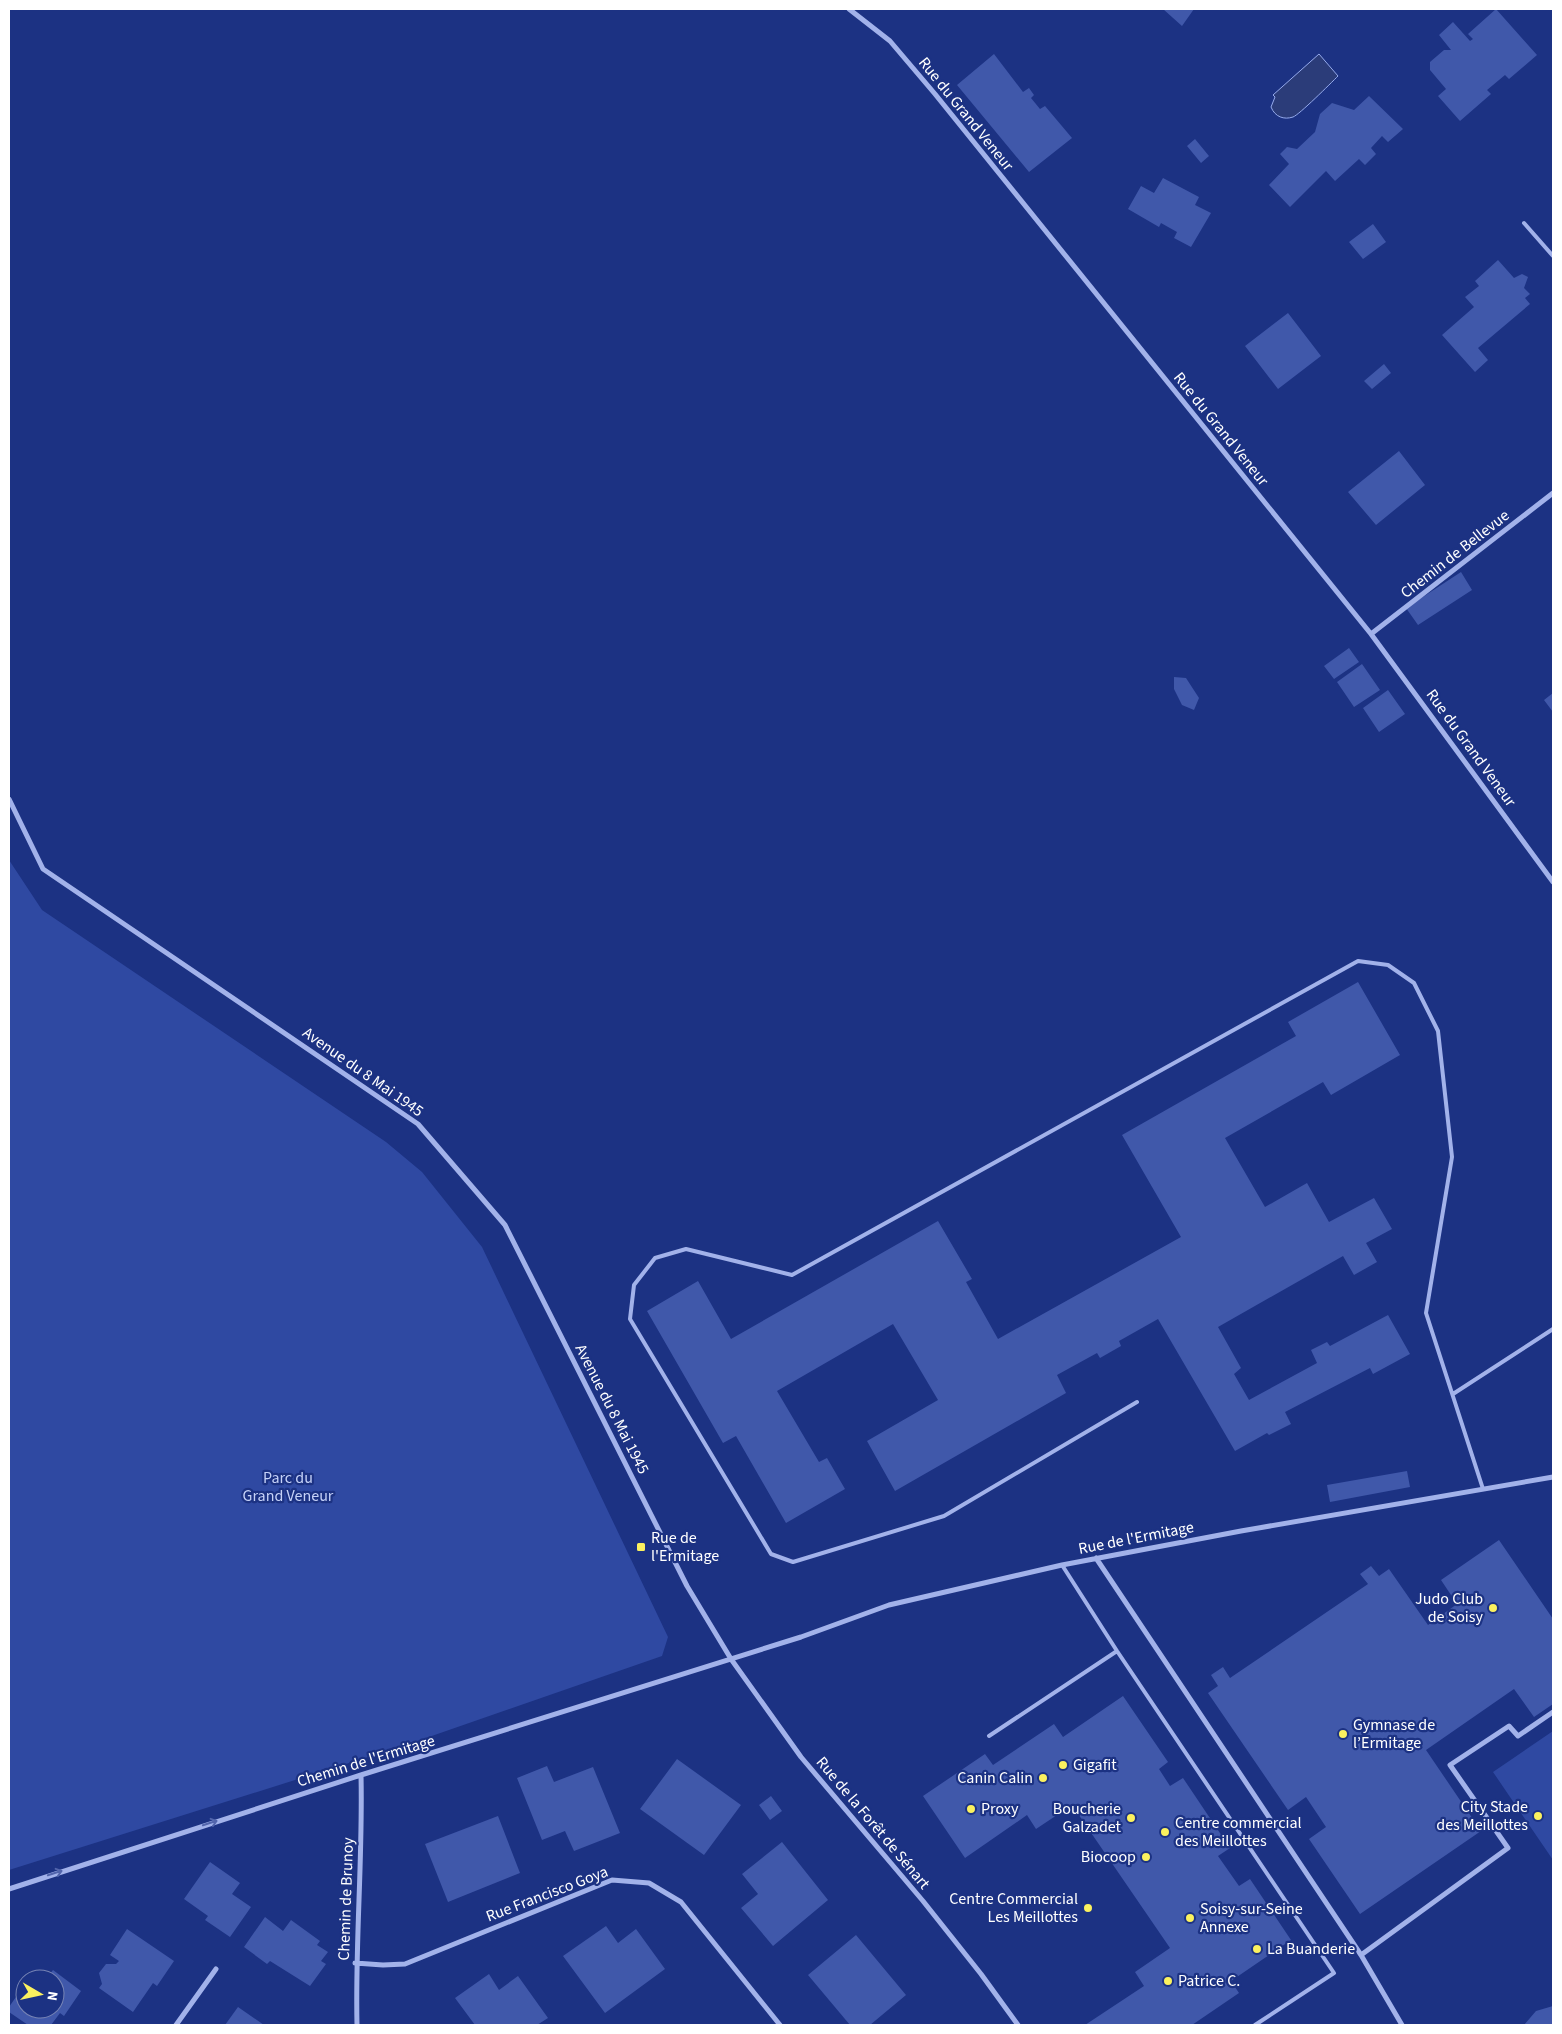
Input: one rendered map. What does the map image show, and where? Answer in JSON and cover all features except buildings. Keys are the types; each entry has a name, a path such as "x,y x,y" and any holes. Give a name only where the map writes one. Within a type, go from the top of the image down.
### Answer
{"street":[{"name":"Rue du Grand Veneur","path":"849,9 890,41 935,94 1371,634 1553,882"},
{"name":"Chemin de Bellevue","path":"1371,634 1553,493"},
{"name":"Avenue du 8 Mai 1945","path":"9,799 43,869 418,1124 505,1225 687,1586 731,1658"},
{"name":"Rue de l'Ermitage","path":"731,1658 802,1637 889,1605 1062,1565 1553,1477"},
{"path":"1096,1558 1361,1955 1402,2025"},
{"name":"Chemin de l'Ermitage","path":"9,1889 731,1658"},
{"name":"Rue de la Forêt de Sénart","path":"731,1658 801,1757 929,1908 1018,2025"},
{"path":"1361,1955 1508,1848 1450,1765 1509,1726 1518,1736 1553,1712"},
{"name":"Chemin de Brunoy","path":"357,2025 355,1963 362,1812 361,1775"},
{"name":"Rue Francisco Goya","path":"355,1963 405,1964 612,1880 649,1883 681,1902 780,2025"},
{"path":"176,2025 216,1969"}],"lane":[{"path":"1524,223 1553,256"},
{"path":"1137,1402 944,1516 793,1562 771,1554 630,1319 634,1285 655,1258 686,1249 792,1275 1358,961 1388,965 1414,983 1438,1031 1452,1157 1426,1313 1483,1489"},
{"path":"1453,1394 1553,1329"},
{"path":"1062,1565 1117,1652 1334,1974 1254,2025"},
{"path":"988,1736 1117,1652"}],"green space":[{"name":"Parc du Grand Veneur","path":"9,860 42,910 386,1142 422,1172 482,1247 668,1637 662,1656 403,1746 9,1870"},
{"name":"City Stade des Meillottes","path":"1553,1731 1553,1860 1493,1772"}],"shaded area":[{"path":"1319,54 1338,76 1296,115 1286,118 1280,117 1271,107 1275,97 1273,95"}],"place":[{"name":"Rue de l'Ermitage","path":"641,1547"},
{"name":"Judo Club de Soisy","path":"1493,1608"},
{"name":"Gymnase de l’Ermitage","path":"1343,1734"},
{"name":"Gigafit","path":"1063,1765"},
{"name":"Canin Calin","path":"1043,1778"},
{"name":"Proxy","path":"971,1809"},
{"name":"City Stade des Meillottes","path":"1538,1816"},
{"name":"Boucherie Galzadet","path":"1131,1818"},
{"name":"Centre commercial des Meillottes","path":"1165,1832"},
{"name":"Biocoop","path":"1146,1857"},
{"name":"Centre Commercial Les Meillottes","path":"1088,1908"},
{"name":"Soisy-sur-Seine Annexe","path":"1190,1918"},
{"name":"La Buanderie","path":"1257,1949"},
{"name":"Patrice C.","path":"1168,1981"}]}
